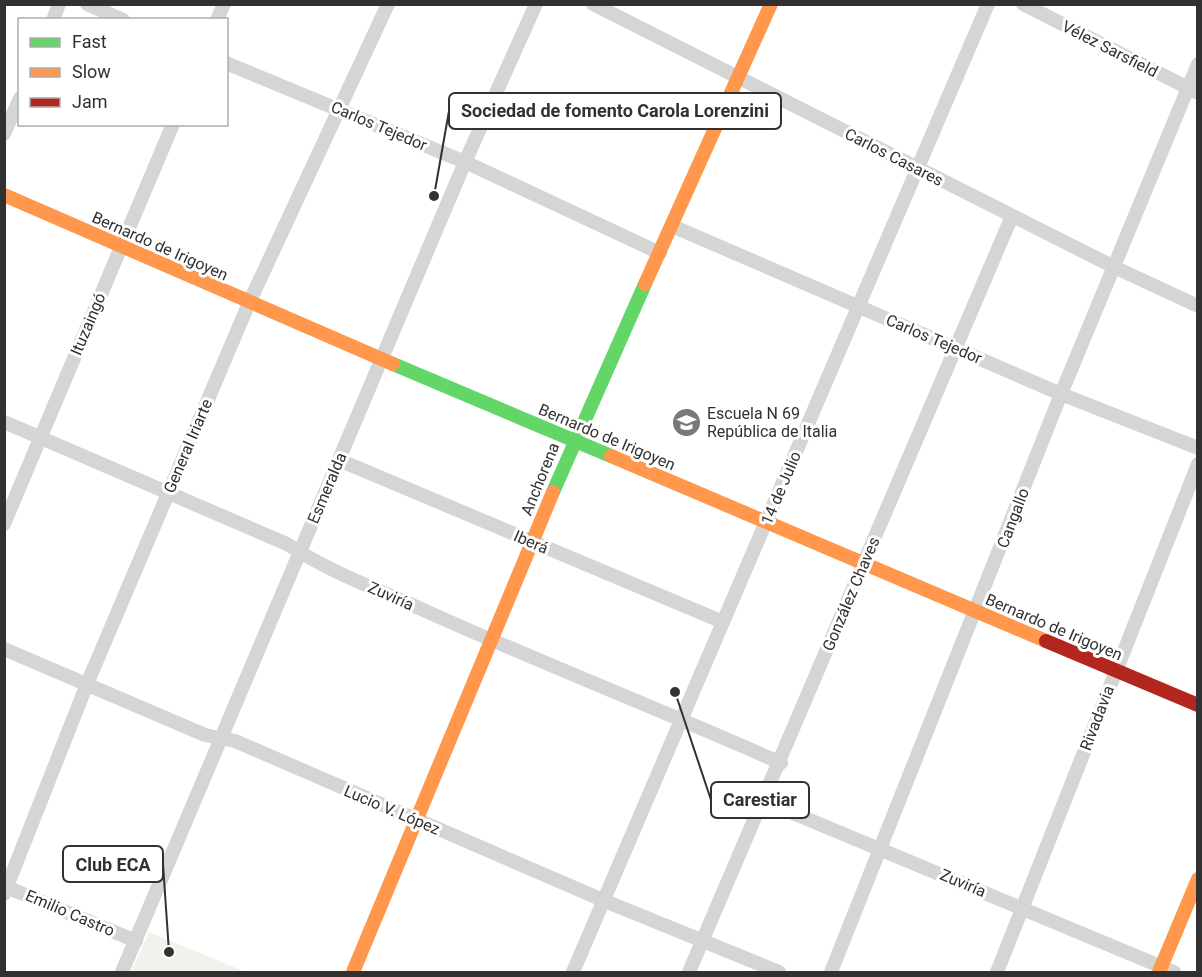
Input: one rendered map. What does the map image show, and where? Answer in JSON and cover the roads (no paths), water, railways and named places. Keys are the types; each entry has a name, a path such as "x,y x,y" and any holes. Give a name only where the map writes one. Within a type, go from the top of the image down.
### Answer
{"street":[{"path":"87,4 118,18"},
{"name":"General Iriarte","path":"5,889 87,684 249,303 388,4"},
{"name":"Esmeralda","path":"122,972 381,358 536,4"},
{"name":"Carlos Casares","path":"593,4 918,169 1197,306"},
{"name":"Anchorena","path":"353,972 574,441 740,78 771,4"},
{"name":"14 de Julio","path":"573,972 683,720 988,4"},
{"name":"Vélez Sarsfield","path":"1023,4 1193,90"},
{"name":"Carlos Tejedor","path":"228,64 465,162 660,253"},
{"name":"Cangallo","path":"831,972 1061,394 1114,267 1193,90 1197,64"},
{"path":"4,134 18,102"},
{"name":"Ituzaingó","path":"4,525 172,126"},
{"name":"Bernardo de Irigoyen","path":"4,195 249,303 1197,705"},
{"name":"González Chaves","path":"689,972 1012,216"},
{"name":"Carlos Tejedor","path":"672,226 1061,394 1197,448"},
{"name":"Zuviría","path":"4,422 287,544 299,552 491,640 780,763"},
{"name":"Iberá","path":"339,460 723,622"},
{"name":"Rivadavia","path":"997,972 1197,464"},
{"name":"Lucio V. López","path":"4,649 205,735 235,741 605,901 779,972"},
{"name":"Zuviría","path":"764,801 1023,908 1165,971"},
{"path":"1165,971 1197,879"},
{"name":"Emilio Castro","path":"5,889 136,941"}],"place":[{"name":"Sociedad de fomento Carola Lorenzini","path":"434,196"},
{"name":"Escuela N 69 República de Italia","path":"686,422"},
{"name":"Carestiar","path":"675,692"},
{"name":"Club ECA","path":"169,952"}]}
